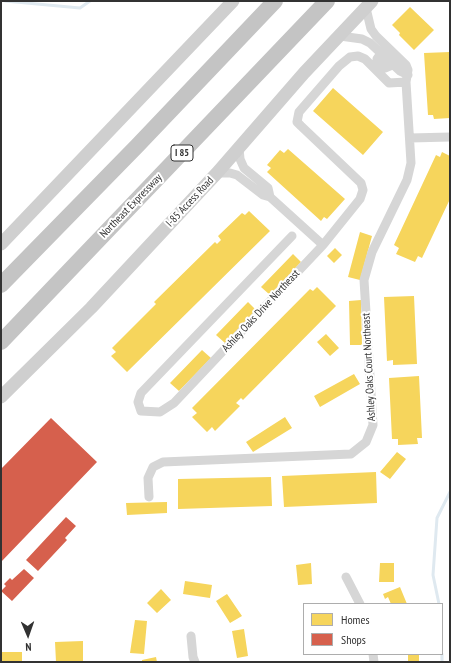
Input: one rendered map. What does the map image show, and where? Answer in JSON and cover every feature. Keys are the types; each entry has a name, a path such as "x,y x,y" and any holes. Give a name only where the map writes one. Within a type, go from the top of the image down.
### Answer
{"highway":[{"path":"1,285 137,146 274,1"},
{"name":"Northeast Expressway","path":"1,342 327,1"}],"main road":[{"path":"1,244 233,1"},
{"name":"I-85 Access Road","path":"1,397 91,308 217,173 304,73 369,4"}],"street":[{"name":"Ashley Oaks Court Northeast","path":"149,497 148,478 153,468 163,462 351,454 366,442 373,425 364,280 372,252 407,180 411,163 407,79 408,70 397,63 384,49 371,29 369,4"},
{"name":"Ashley Oaks Court Northeast","path":"340,36 362,39 384,49"},
{"name":"Ashley Oaks Drive Northeast","path":"292,236 141,394 138,402 141,411 160,412 174,403 323,245 360,199 363,190 361,183 297,122 299,112 339,66 350,57 358,56 365,59 389,83 407,79"},
{"path":"410,138 450,137"},
{"path":"239,148 242,164 263,195 270,197 323,245"},
{"path":"217,173 230,173 253,181"},
{"path":"346,577 359,603"},
{"path":"191,636 193,657 195,662"}],"building: Homes":[{"path":"410,7 434,30 414,50 399,35 400,33 392,25"},
{"path":"450,52 450,118 434,119 433,115 428,115 424,53"},
{"path":"333,88 383,132 363,155 313,111"},
{"path":"288,149 345,199 327,219 324,217 321,221 267,172 271,168 267,165 280,150 284,153"},
{"path":"442,152 450,156 450,199 422,258 418,256 415,262 396,254 399,248 394,245 436,155 440,157"},
{"path":"249,211 270,231 127,372 111,356 116,352 112,348 156,304 154,302 215,242 217,244 221,240 218,236 242,213 245,215"},
{"path":"360,232 372,236 360,280 348,277"},
{"path":"335,248 342,255 334,263 327,256"},
{"path":"293,254 301,262 270,295 261,287"},
{"path":"317,287 336,306 243,400 241,398 236,403 240,406 215,431 212,427 207,432 192,417 197,413 192,408 310,289 313,291"},
{"path":"414,296 417,364 393,365 393,360 387,361 384,297"},
{"path":"361,300 362,345 350,345 349,301"},
{"path":"248,302 256,310 225,343 216,335"},
{"path":"326,334 339,348 330,356 317,342"},
{"path":"202,350 211,358 179,391 170,383"},
{"path":"354,374 360,384 320,407 314,396"},
{"path":"419,376 422,438 417,438 418,444 398,445 398,439 392,439 389,378"},
{"path":"285,417 292,428 253,452 246,442"},
{"path":"397,452 406,459 390,479 380,472"},
{"path":"376,472 377,503 284,507 282,476"},
{"path":"271,477 272,506 178,509 178,479"},
{"path":"167,502 167,513 127,515 126,503"},
{"path":"311,563 312,584 298,585 296,565"},
{"path":"380,563 394,563 394,582 379,582"},
{"path":"185,581 212,585 210,598 183,594"},
{"path":"400,587 407,603 391,603 388,597 385,599 383,594"},
{"path":"161,589 171,600 157,613 147,603"},
{"path":"227,594 242,616 230,623 216,601"},
{"path":"135,620 147,621 144,654 130,653"},
{"path":"244,629 248,656 237,658 232,631"},
{"path":"83,641 83,662 56,662 55,642"},
{"path":"1,652 22,652 22,662 1,662"},
{"path":"408,655 419,655 419,662 408,662"},
{"path":"156,657 157,662 142,662 142,660"}],"building: Shops":[{"path":"51,418 97,462 1,562 1,469"},
{"path":"66,517 76,526 65,538 67,540 38,571 26,560"},
{"path":"24,569 34,578 12,601 1,591 6,586 4,584 10,578 12,580"}],"waterway":[{"path":"5,1 80,8 90,1"},
{"path":"439,603 433,575 437,518 450,492"},
{"path":"442,655 442,662"}]}
